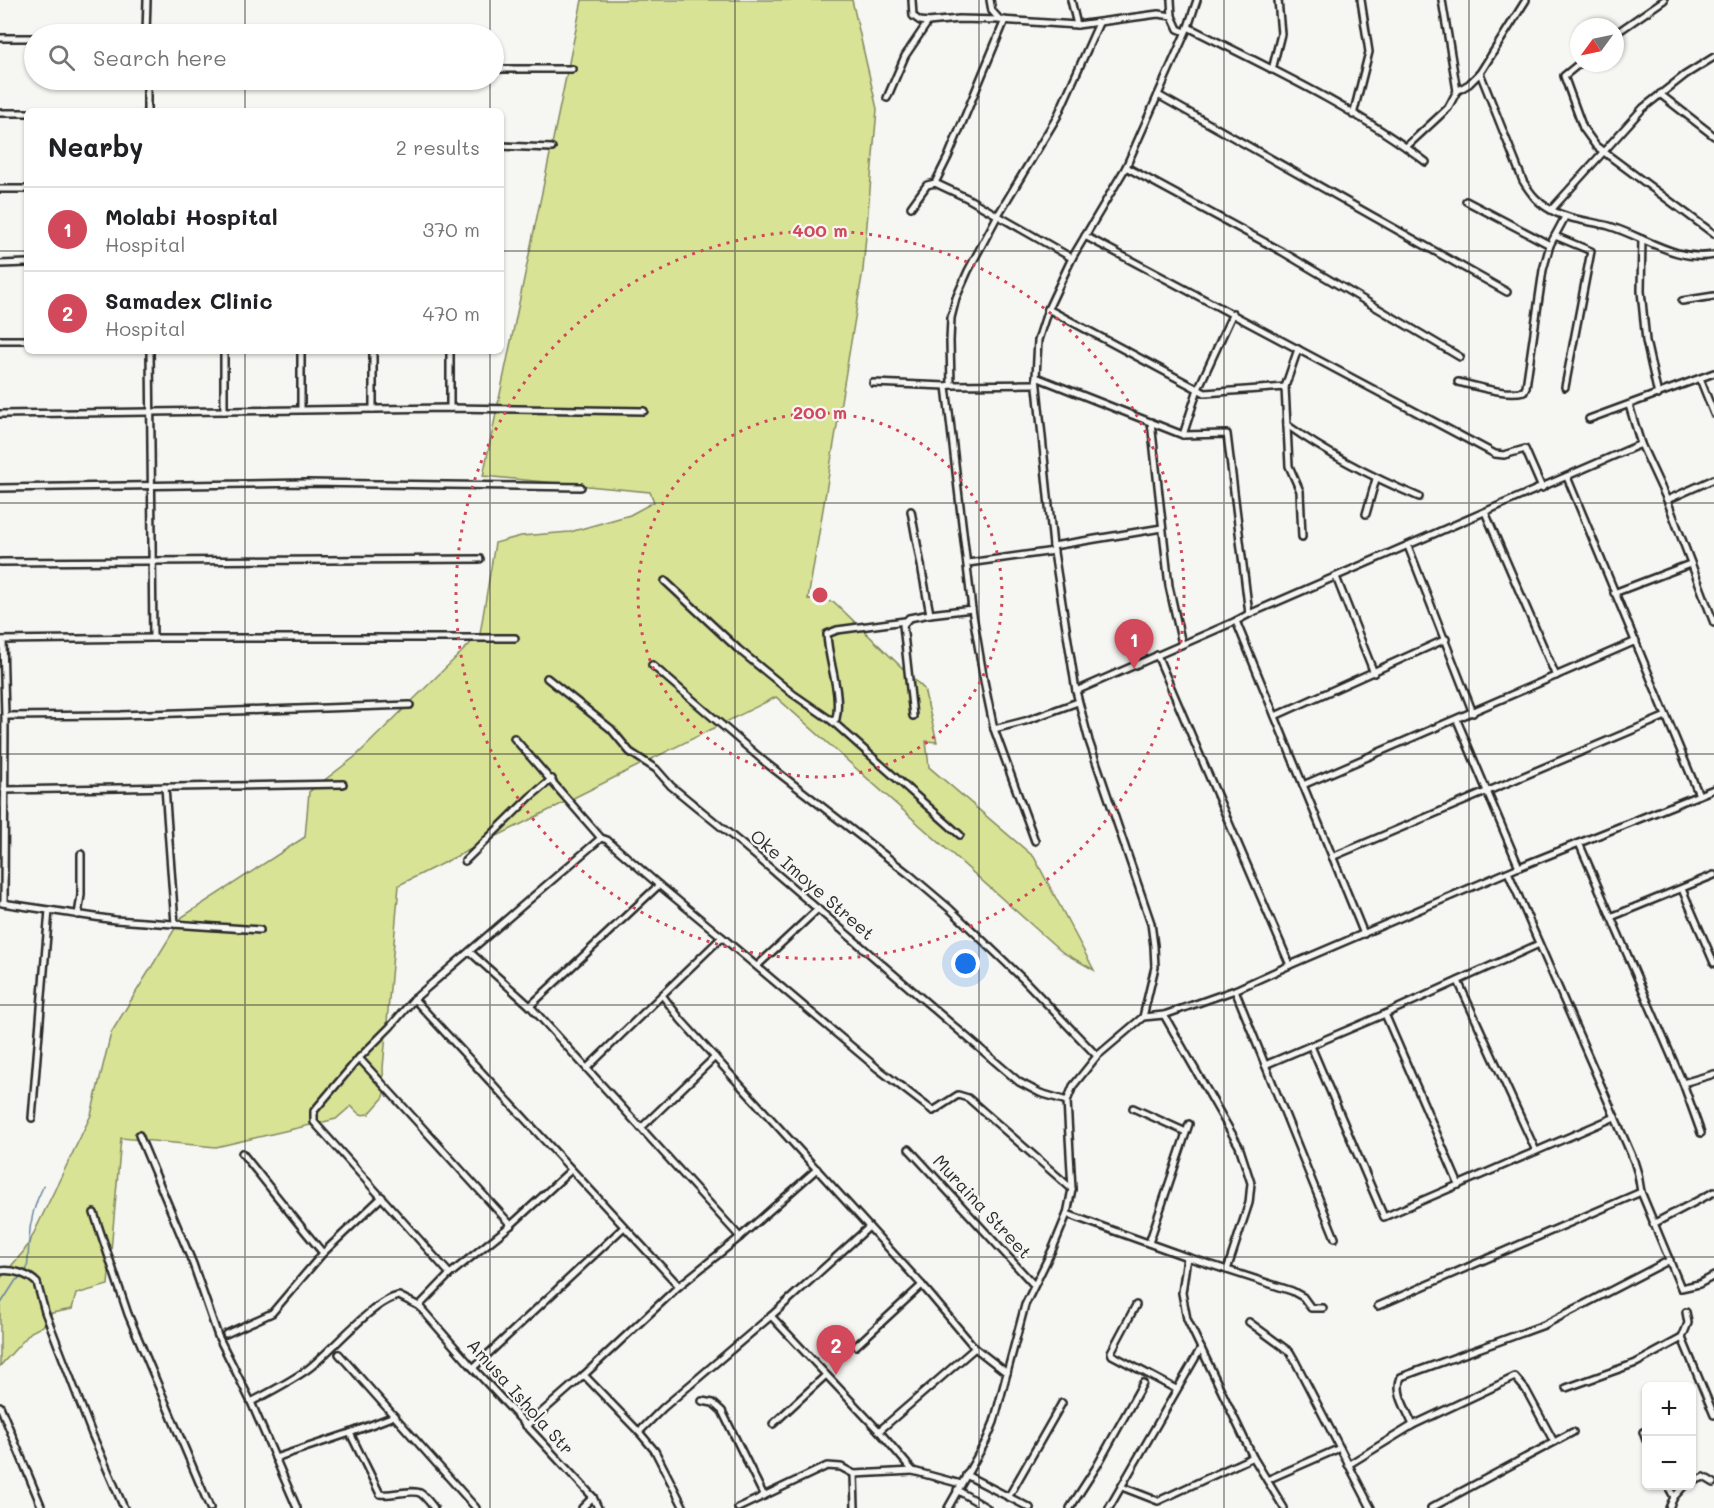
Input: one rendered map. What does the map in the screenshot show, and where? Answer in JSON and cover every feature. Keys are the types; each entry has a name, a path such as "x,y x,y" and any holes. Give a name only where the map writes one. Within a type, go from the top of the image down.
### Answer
{"street":[{"path":"146,24 147,0"},
{"path":"912,0 913,16 920,21 928,22 959,19 1077,25 1158,14 1172,16"},
{"path":"990,0 992,11 1003,20"},
{"path":"1071,0 1077,25"},
{"path":"1171,0 1172,16 1178,29 1187,29 1272,70 1353,115 1426,162"},
{"path":"1143,1017 1155,967 1151,923 1078,702 1053,549 1035,384 1038,340 1048,309 1072,258 1126,167 1187,29 1197,0"},
{"path":"1272,70 1281,34 1278,0"},
{"path":"1353,115 1369,52 1360,0"},
{"path":"1406,147 1448,108 1456,91 1442,0"},
{"path":"1456,91 1469,84 1480,73 1526,0"},
{"path":"1624,28 1664,0"},
{"path":"935,183 952,148 1003,20"},
{"path":"887,98 905,57 928,22"},
{"path":"1035,841 994,729 972,609 948,385 951,318 956,298 968,271 1057,117 1099,23"},
{"path":"0,38 24,38"},
{"path":"1551,210 1643,108 1714,57"},
{"path":"504,69 572,69"},
{"path":"1570,71 1564,76 1583,128 1596,146 1714,234"},
{"path":"1480,73 1523,181 1531,194 1551,210 1565,217 1609,226 1680,255 1700,257 1714,255"},
{"path":"147,90 147,108"},
{"path":"1660,94 1714,136"},
{"path":"1158,95 1507,292"},
{"path":"0,113 24,113"},
{"path":"504,146 552,148"},
{"path":"1126,167 1281,251 1460,357"},
{"path":"911,207 927,185 935,183 999,215 1072,258"},
{"path":"0,189 24,189"},
{"path":"1466,201 1550,245"},
{"path":"1458,382 1490,389 1524,391 1543,270 1550,245 1565,217"},
{"path":"1085,236 1495,454 1504,455 1525,448 1542,488"},
{"path":"1556,236 1591,251 1565,387"},
{"path":"1642,239 1641,291 1646,341 1659,395"},
{"path":"0,264 24,263"},
{"path":"1682,302 1714,296"},
{"path":"1048,309 1198,389 1210,393 1285,387"},
{"path":"1183,435 1198,389 1233,313"},
{"path":"0,340 24,340"},
{"path":"1298,349 1285,387 1288,466 1300,491 1302,537"},
{"path":"150,354 153,638"},
{"path":"224,354 224,411"},
{"path":"301,354 301,409"},
{"path":"373,354 373,409"},
{"path":"450,354 450,408"},
{"path":"1589,419 1714,373"},
{"path":"1036,376 1183,435 1222,432 1227,434 1249,614"},
{"path":"1700,379 1714,414"},
{"path":"873,383 1035,384"},
{"path":"1629,405 1641,444 1667,500 1714,623"},
{"path":"0,414 450,408 644,411"},
{"path":"1151,422 1169,586 1182,644"},
{"path":"1287,424 1320,448 1376,479 1419,497"},
{"path":"1076,691 1641,444"},
{"path":"1567,477 1699,795"},
{"path":"1366,514 1376,479"},
{"path":"1667,500 1714,479"},
{"path":"0,488 307,483 582,487"},
{"path":"910,511 930,614"},
{"path":"1485,512 1556,676"},
{"path":"968,564 1162,528"},
{"path":"1408,546 1473,712"},
{"path":"0,562 480,559"},
{"path":"1614,593 1690,564"},
{"path":"1336,577 1374,673"},
{"path":"665,581 738,649 793,694 832,721 960,834"},
{"path":"832,721 837,715 837,699 827,634 837,630 972,609"},
{"path":"905,621 903,625 913,716"},
{"path":"1236,621 1364,934"},
{"path":"260,930 78,915 2,903 5,716 1,640 514,638"},
{"path":"1275,716 1446,639"},
{"path":"1303,785 1636,641"},
{"path":"1157,655 1290,965"},
{"path":"652,665 766,763 910,874 950,909 1024,980 1097,1056"},
{"name":"Oke Imoye Street","path":"547,678 610,729 630,752 656,769 671,786 1019,1082 1040,1093 1067,1101"},
{"path":"994,729 1025,722 1078,702"},
{"path":"5,716 410,705"},
{"path":"1332,857 1666,716"},
{"path":"1457,720 1519,867"},
{"path":"514,738 601,838 607,840 877,1068 933,1111 958,1095 968,1098 1072,1189"},
{"path":"465,861 530,797 552,780"},
{"path":"4,790 343,784"},
{"path":"165,787 175,924"},
{"path":"948,1508 986,1441 994,1422 1025,1305 1053,1248 1066,1214 1072,1189 1067,1101 1072,1086 1097,1056 1143,1017 1164,1014 1235,990 1519,867 1714,789"},
{"path":"450,1274 317,1126 313,1117 314,1111 414,999 601,838"},
{"path":"1579,843 1683,1083 1701,1133"},
{"path":"78,915 81,895 81,854"},
{"path":"1508,872 1615,1117 1638,1174 1641,1192 1653,1224 1682,1288 1699,1284 1714,1276"},
{"path":"1611,917 1714,875"},
{"path":"530,1006 659,885"},
{"path":"1682,889 1714,963"},
{"path":"757,966 818,909"},
{"path":"32,1118 49,910"},
{"path":"587,1068 722,937"},
{"path":"1265,1065 1385,1014 1539,944"},
{"path":"470,952 530,1006 740,1237"},
{"path":"1458,981 1536,1151"},
{"path":"1235,990 1335,1238"},
{"path":"662,995 715,1058 922,1286 975,1348 1007,1373"},
{"path":"414,999 679,1286"},
{"path":"1164,1014 1239,1146 1251,1183 1249,1203 1227,1270"},
{"path":"1385,1014 1459,1185"},
{"path":"1311,1046 1384,1217 1615,1117"},
{"path":"359,1058 511,1225"},
{"path":"641,1128 715,1058"},
{"path":"1683,1083 1714,1074"},
{"path":"1133,1108 1186,1132"},
{"path":"1149,1242 1189,1124"},
{"path":"139,1135 193,1264 218,1336 251,1402 297,1508"},
{"name":"Muraina Street","path":"909,1149 1034,1285"},
{"path":"242,1153 278,1196 285,1209 323,1253"},
{"path":"526,1426 679,1286 740,1237 817,1169"},
{"path":"251,1402 309,1369 363,1318 387,1300 399,1296 419,1306 450,1274 511,1225 571,1170"},
{"path":"1378,1306 1641,1192"},
{"path":"1653,1224 1714,1192"},
{"path":"226,1334 272,1313 323,1253 382,1197"},
{"path":"94,1213 128,1314 210,1508"},
{"path":"1066,1214 1299,1294 1311,1308 1323,1308"},
{"path":"474,1368 624,1227"},
{"path":"639,1432 663,1408 771,1316 869,1227"},
{"path":"1187,1257 1182,1293 1183,1306 1254,1457 1284,1508"},
{"path":"1413,1425 1398,1391 1401,1377 1544,1325 1670,1260"},
{"path":"0,1271 9,1270 34,1279 38,1285 45,1312 92,1434 124,1508"},
{"path":"856,1346 922,1286"},
{"path":"1136,1305 1111,1352 1112,1355 1176,1389"},
{"name":"Amusa Ishola Str","path":"419,1306 593,1497 598,1508"},
{"path":"1566,1388 1636,1363 1682,1338 1688,1323 1686,1312"},
{"path":"771,1316 914,1471"},
{"path":"1249,1322 1290,1352 1371,1508"},
{"path":"1682,1338 1712,1404 1714,1415"},
{"path":"879,1431 975,1348"},
{"path":"1108,1508 1201,1348"},
{"path":"339,1354 476,1508"},
{"path":"584,1375 655,1451 684,1508"},
{"path":"772,1424 826,1375"},
{"path":"1348,1465 1413,1425 1441,1414 1515,1377 1526,1390 1554,1442"},
{"path":"1070,1508 1097,1466 1143,1383"},
{"path":"702,1401 713,1403 722,1412 764,1496"},
{"path":"1009,1496 1062,1403"},
{"path":"0,1406 42,1508"},
{"path":"275,1458 394,1416"},
{"path":"1431,1508 1573,1432"},
{"path":"350,1433 380,1494 387,1496 415,1492 421,1494 434,1508"},
{"path":"1267,1480 1340,1448"},
{"path":"1122,1487 1158,1502 1254,1457"},
{"path":"738,1508 826,1466 841,1467 854,1474 914,1471 961,1484"},
{"path":"854,1474 855,1508"},
{"path":"966,1475 1030,1508"},
{"path":"1696,1480 1704,1477 1714,1483"},
{"path":"957,1490 987,1508"},
{"path":"1670,1490 1674,1497"},
{"path":"1669,1508 1680,1490"},
{"path":"582,1508 593,1497"}],"green space":[{"path":"582,0 852,0 877,109 863,270 808,599 834,602 924,689 937,742 926,741 929,767 1034,857 1094,970 1062,952 776,697 399,885 383,1068 384,1097 369,1114 360,1115 351,1106 336,1119 216,1147 121,1138 108,1285 76,1294 72,1309 52,1313 43,1326 31,1332 0,1366 0,1279 30,1241 91,1115 111,1033 182,917 305,837 309,792 356,756 480,634 495,543 521,536 570,532 630,515 654,502 650,492 483,476"}],"waterway":[{"path":"26,1273 32,1218 44,1185"},
{"path":"0,1305 16,1280 24,1277"}],"place":[{"name":"Molabi Hospital","path":"1134,669"},
{"name":"Samadex Clinic","path":"836,1375"}]}
